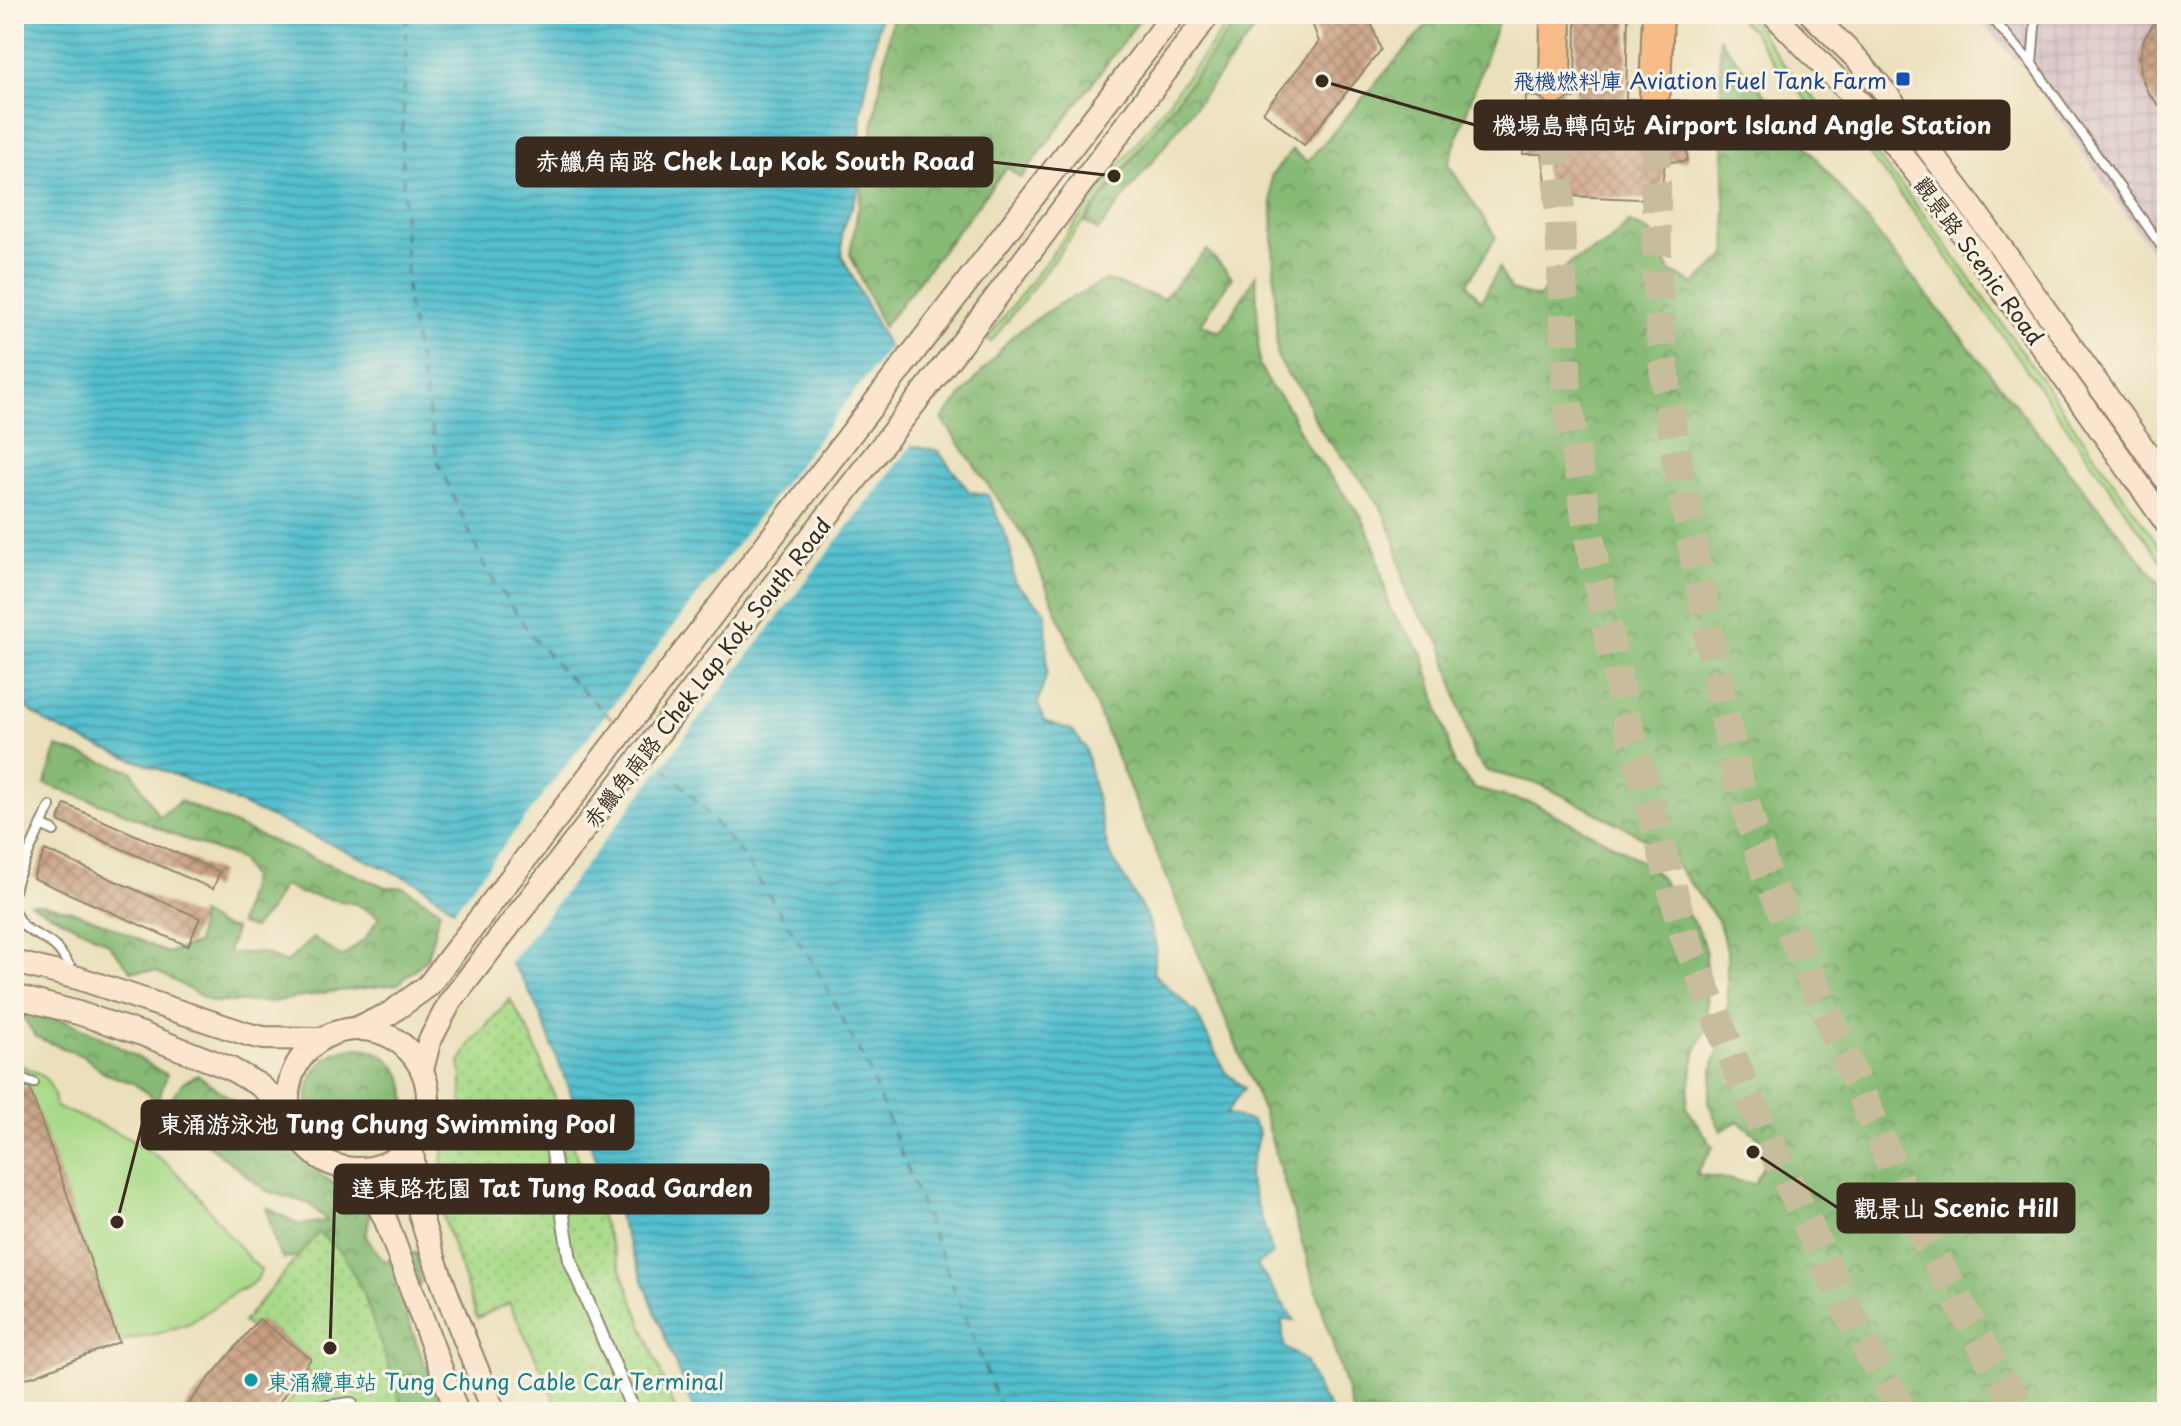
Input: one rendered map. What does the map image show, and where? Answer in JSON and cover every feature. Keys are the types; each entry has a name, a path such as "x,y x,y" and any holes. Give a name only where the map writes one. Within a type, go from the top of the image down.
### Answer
{"highway":[{"path":"1555,89 1556,14"},
{"path":"1655,91 1657,16"}],"main road":[{"name":"赤鱲角南路 Chek Lap Kok South Road","path":"357,1028 389,1014 428,986 952,299 1174,14"},
{"name":"赤鱲角南路 Chek Lap Kok South Road","path":"422,1070 429,1042 450,1002 964,340 1209,14"},
{"name":"觀景路 Scenic Road","path":"1773,14 1867,110 1948,213 2167,524"},
{"name":"觀景路 Scenic Road","path":"1811,14 1875,81 1940,164 2167,481"},
{"path":"14,962 78,978 250,1035 321,1039"},
{"path":"14,996 142,1034 229,1068 259,1085 288,1110"},
{"path":"357,1028 374,1030 402,1044 422,1070 428,1105 422,1126 411,1145 388,1163 359,1170 334,1166 312,1153 296,1134 288,1110 289,1082 301,1057 321,1039 338,1031 357,1028"},
{"path":"411,1145 419,1210 436,1263 494,1412"},
{"path":"359,1170 385,1218 457,1412"}],"street":[{"path":"551,1140 570,1260 634,1412"},
{"path":"311,1412 351,1404"}],"lane":[{"path":"1988,14 2032,64 2167,254"},
{"path":"2032,64 2036,14"},
{"path":"14,891 50,806"},
{"path":"41,825 54,831"},
{"path":"14,910 24,928 58,949 78,978"},
{"path":"14,1076 34,1083"}],"shaded area":[{"path":"1973,14 2167,14 2167,274 2025,69"}],"green space":[{"path":"893,14 1144,14 1021,178 1007,167 883,327 850,254"},
{"path":"1235,14 1242,14 991,342 987,339"},
{"path":"1242,14 1267,14 1098,231 1085,222"},
{"path":"1444,14 1501,14 1448,164 1496,237 1467,284 1481,301 1499,268 1511,290 1538,298 1571,262 1607,244 1629,223 1650,232 1670,271 1694,284 1727,255 1719,38 2167,592 2167,1412 1353,1412 1261,1105 1028,542 942,419 1013,335 1057,305 1106,280 1163,299 1207,250 1232,277 1201,324 1221,332 1256,275 1259,364 1270,386 1286,404 1307,446 1362,517 1375,548 1390,609 1423,654 1455,766 1475,789 1535,804 1623,850 1654,870 1699,930 1706,954 1707,1027 1695,1053 1686,1107 1713,1147 1696,1174 1755,1184 1765,1161 1760,1138 1738,1121 1721,1131 1708,1102 1715,1059 1727,1031 1727,950 1718,920 1668,855 1634,832 1542,785 1487,771 1474,756 1442,645 1409,600 1395,542 1381,507 1324,435 1304,393 1287,374 1277,356 1271,176 1292,150 1307,162 1432,19"},
{"path":"1733,14 1743,14 1756,25 1781,61 1819,104 1854,126 1936,230 2167,557 2167,569 1930,233 1851,131 1814,109 1775,64 1751,29"},
{"path":"57,747 132,771 159,817 180,801 386,887 403,887 440,910 427,959 398,984 272,1002 212,1002 156,971 131,971 107,942 29,903 83,915 167,953 197,944 200,914 220,926 235,929 228,953 263,953 286,963 313,938 342,957 365,939 379,917 356,904 300,893 283,885 269,911 253,928 239,924 251,878 240,859 45,784"},
{"path":"510,999 531,1036 676,1412 559,1412 509,1303 477,1318 438,1201 444,1146 462,1113 460,1063 471,1043"},
{"path":"16,1006 76,1025 167,1075 158,1101 133,1083 104,1073 85,1057 36,1037"},
{"path":"357,1048 376,1051 392,1062 403,1078 406,1097 403,1116 392,1132 376,1143 357,1146 338,1143 322,1132 311,1116 308,1097 311,1078 322,1062 338,1051"},
{"path":"14,1063 44,1077 52,1088 56,1107 124,1136 170,1167 261,1270 258,1278 190,1323 129,1339 14,1382"},
{"path":"198,1075 252,1114 270,1111 287,1140 322,1176 370,1213 366,1237 384,1261 418,1252 420,1284 406,1312 424,1364 450,1379 446,1412 401,1412 314,1253 283,1259 277,1249 266,1207 299,1225 327,1221 310,1204 266,1191 189,1129 161,1112 183,1082"},
{"path":"318,1233 342,1253 362,1290 404,1412 282,1412 311,1374 243,1322"}],"water":[{"path":"14,14 881,14 861,113 859,188 842,232 842,256 889,349 901,444 938,451 969,491 988,495 1010,546 1014,582 1046,612 1047,672 1038,703 1044,721 1072,730 1085,747 1108,850 1148,919 1156,946 1153,973 1196,1013 1225,1072 1244,1088 1226,1114 1252,1121 1259,1133 1248,1177 1273,1254 1257,1265 1294,1320 1282,1320 1284,1347 1305,1361 1332,1412 694,1412 538,1009 521,976 509,962 455,910 420,884 185,779 87,742 47,723 14,699"}],"pier":[{"path":"891,345 904,441 913,443 507,966 452,913"}],"building":[{"path":"1309,14 1368,14 1381,50 1304,145 1263,112 1319,42"},
{"path":"1576,14 1628,14 1626,99 1639,99 1646,107 1655,109 1670,100 1687,101 1687,161 1665,162 1660,200 1548,195 1542,154 1523,154 1526,96 1539,97 1545,104 1554,107 1575,98"},
{"path":"2160,14 2167,14 2167,114 2148,93 2141,76 2140,57 2144,39"},
{"path":"65,804 220,872 213,889 58,821"},
{"path":"45,850 200,918 188,946 33,878"},
{"path":"14,1083 30,1089 119,1342 14,1381"},
{"name":"東涌纜車站 Tung Chung Cable Car Terminal","path":"259,1319 311,1359 272,1412 181,1412"}],"ferry route":[{"path":"407,14 402,148 407,298 438,462 486,569 531,635 562,671 615,722"},
{"path":"652,756 688,791 743,856 814,964 868,1068 1002,1412"}],"tunnel":[{"path":"1555,89 1567,399 1592,552 1622,702 1685,936 1747,1094 1857,1330 1903,1412"},
{"path":"1655,91 1657,277 1663,360 1674,443 1738,780 1766,873 1918,1226 1998,1374 2023,1412"}],"place":[{"name":"飛機燃料庫 Aviation Fuel Tank Farm","path":"1903,79"},
{"name":"機場島轉向站 Airport Island Angle Station","path":"1322,81"},
{"name":"赤鱲角南路 Chek Lap Kok South Road","path":"1114,176"},
{"name":"觀景山 Scenic Hill","path":"1753,1152"},
{"name":"東涌游泳池 Tung Chung Swimming Pool","path":"117,1222"},
{"name":"達東路花園 Tat Tung Road Garden","path":"330,1348"},
{"name":"東涌纜車站 Tung Chung Cable Car Terminal","path":"251,1380"}]}
